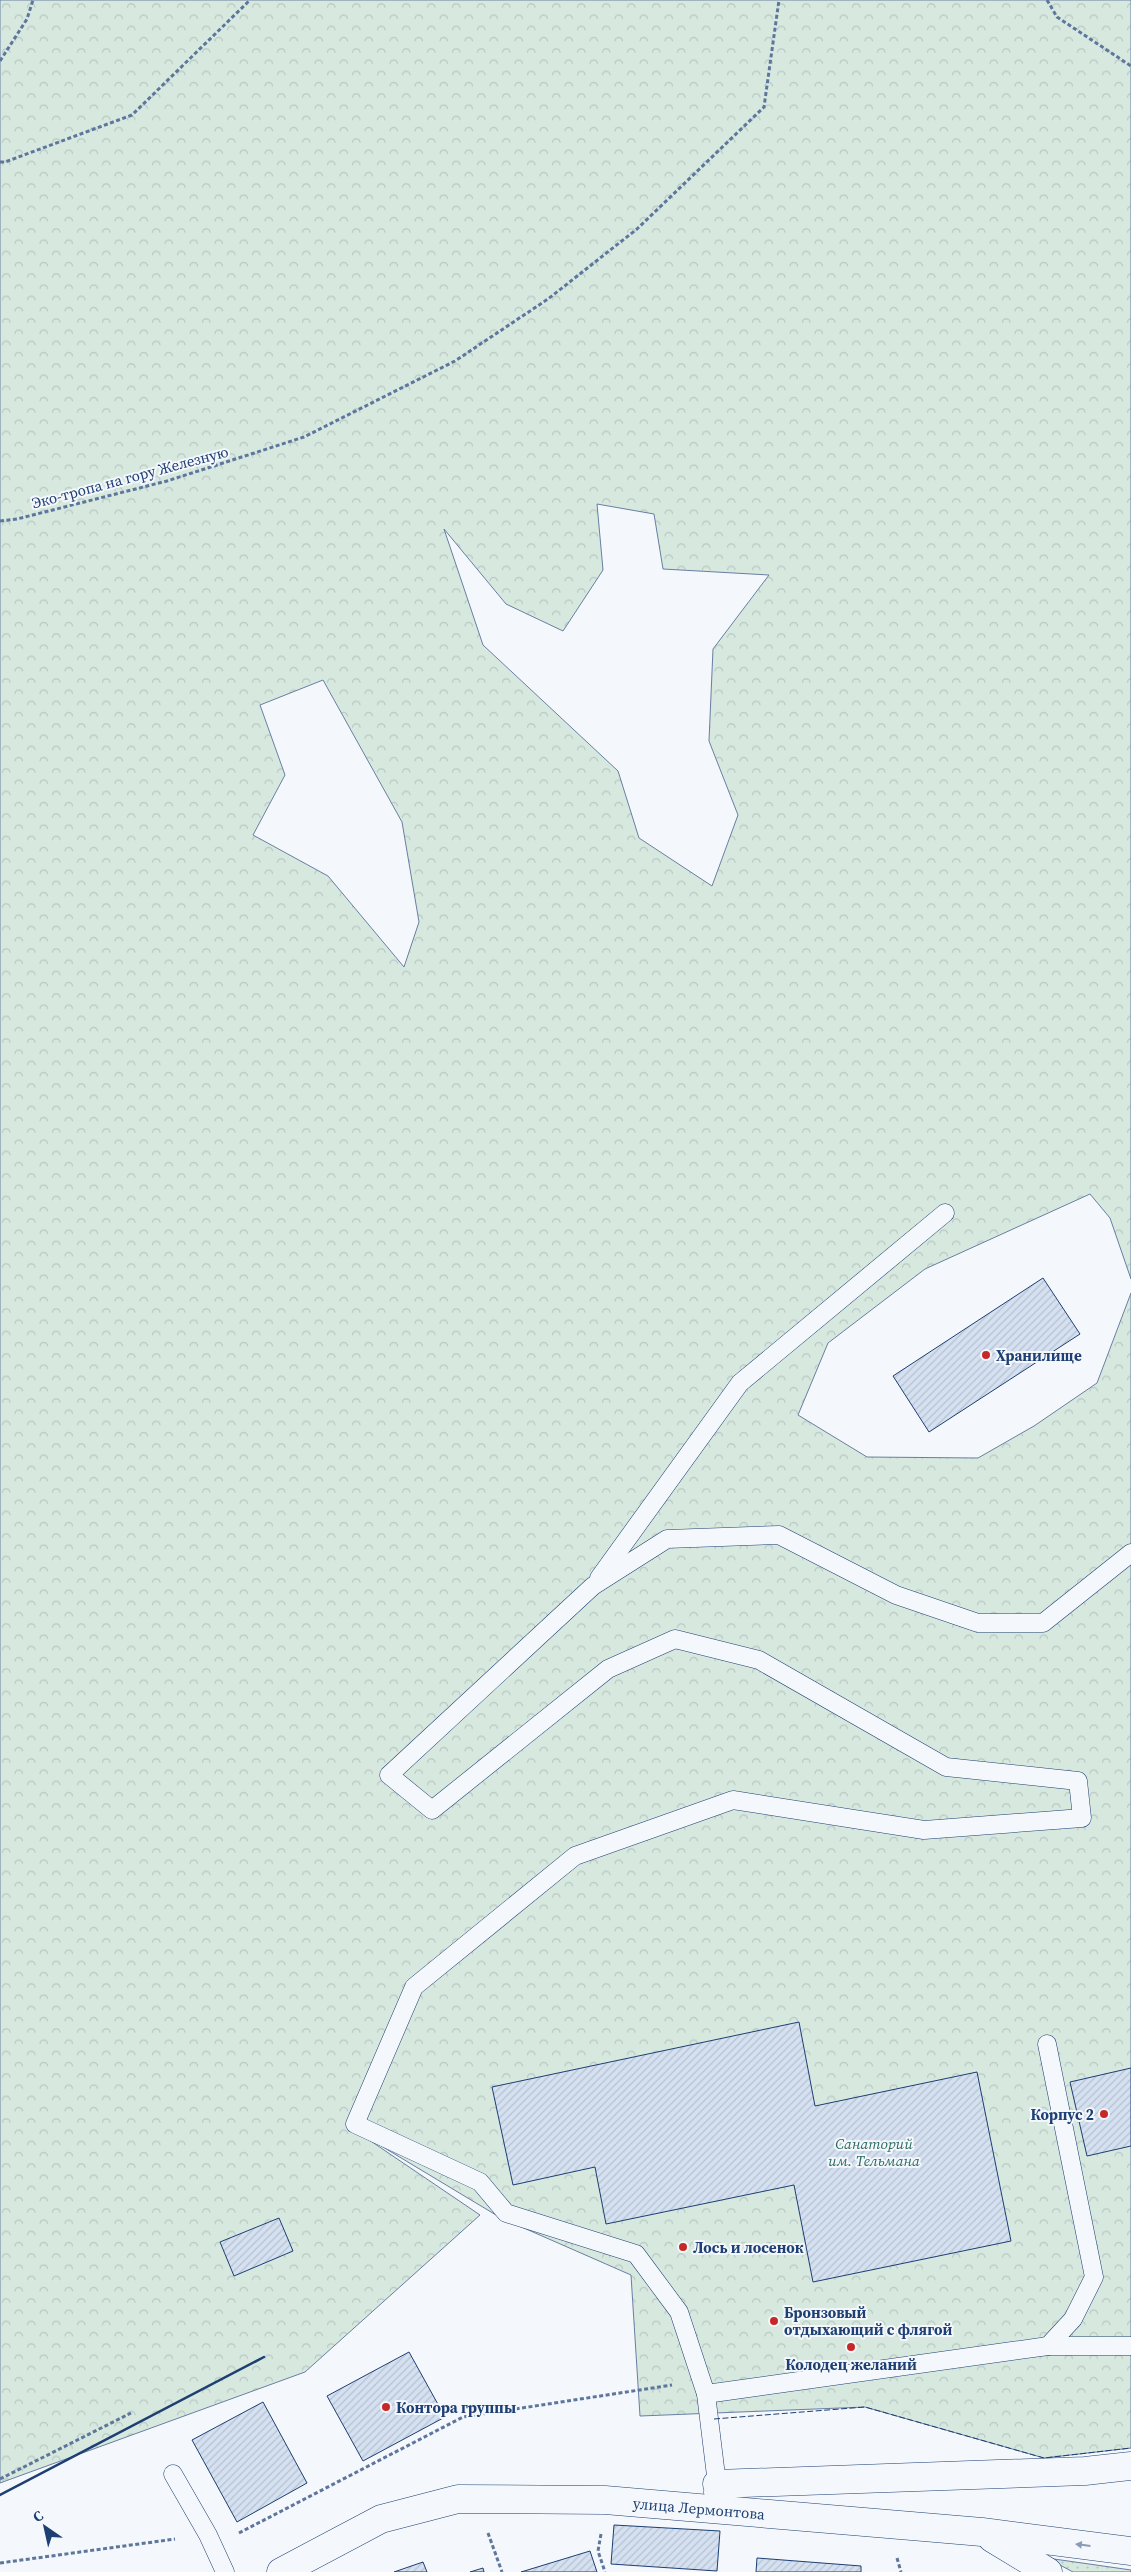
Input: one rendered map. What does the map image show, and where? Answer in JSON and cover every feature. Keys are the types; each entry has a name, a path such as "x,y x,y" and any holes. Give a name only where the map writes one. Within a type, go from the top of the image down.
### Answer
{"street":[{"path":"717,2484 1085,2471 1131,2466"},
{"name":"улица Лермонтова","path":"281,2572 381,2519 458,2499 605,2500 705,2510 982,2532 1131,2551"},
{"path":"982,2532 1048,2572"}],"lane":[{"path":"593,1586 740,1383 945,1213"},
{"path":"705,2510 717,2484 704,2387 679,2312 636,2254 506,2213 480,2182 355,2124 414,1987 575,1856 733,1800 924,1830 1082,1818 1078,1781 946,1767 759,1660 675,1639 608,1668 432,1810 389,1775 593,1586 668,1539 779,1535 896,1595 978,1623 1042,1623 1131,1553"},
{"path":"1048,2044 1094,2277 1072,2319 1048,2346"},
{"path":"704,2387 1048,2346 1131,2346"},
{"path":"173,2474 211,2540 225,2572"}],"path":[{"path":"0,61 27,19 33,0"},
{"path":"0,162 132,116 250,0"},
{"name":"Эко-тропа на гору Железную","path":"0,521 17,519 168,481 304,437 455,361 548,298 637,229 764,107 779,0"},
{"path":"1047,0 1056,16 1131,66"},
{"path":"0,2563 211,2540 463,2417 704,2387"},
{"path":"0,2479 131,2413"},
{"path":"598,2551 605,2572"}],"green space":[{"name":"Санаторий им. Тельмана","path":"0,0 1131,0 1131,1279 1110,1218 1090,1194 925,1269 828,1343 798,1415 867,1457 978,1458 1034,1426 1097,1383 1131,1293 1131,2448 1044,2458 865,2407 640,2416 631,2275 501,2218 353,2129 480,2215 305,2372 0,2483","holes":["597,504 654,514 663,569 769,575 713,649 709,741 738,815 712,886 639,838 618,771 483,645 444,529 506,604 563,631 603,570","323,680 402,822 419,922 404,967 328,876 253,835 285,775 260,705"]},
{"path":"1047,2558 1131,2570 1131,2572 1073,2572"}],"building":[{"name":"Хранилище","path":"1043,1278 1080,1334 929,1432 893,1376"},
{"path":"799,2022 815,2106 977,2072 1011,2241 813,2282 794,2185 606,2224 595,2167 513,2185 492,2087"},
{"name":"Корпус 2","path":"1131,2068 1131,2146 1087,2156 1070,2082"},
{"path":"279,2218 293,2251 234,2276 220,2242"},
{"name":"Контора группы","path":"409,2352 445,2417 363,2461 327,2396"},
{"path":"263,2402 307,2483 237,2522 192,2440"},
{"path":"614,2525 720,2531 717,2571 611,2564"},
{"path":"590,2551 597,2572 521,2572"},
{"path":"757,2558 861,2566 861,2572 756,2572"},
{"path":"423,2562 427,2572 394,2572"},
{"path":"483,2568 484,2572 470,2572"}],"fence":[{"path":"714,2419 865,2407 1044,2458 1131,2448"}],"wall":[{"path":"0,2495 264,2357"}],"place":[{"name":"Хранилище","path":"986,1355"},
{"name":"Корпус 2","path":"1104,2114"},
{"name":"Лось и лосенок","path":"683,2247"},
{"name":"Бронзовый отдыхающий с флягой","path":"774,2321"},
{"name":"Колодец желаний","path":"851,2347"},
{"name":"Контора группы","path":"386,2407"}]}
